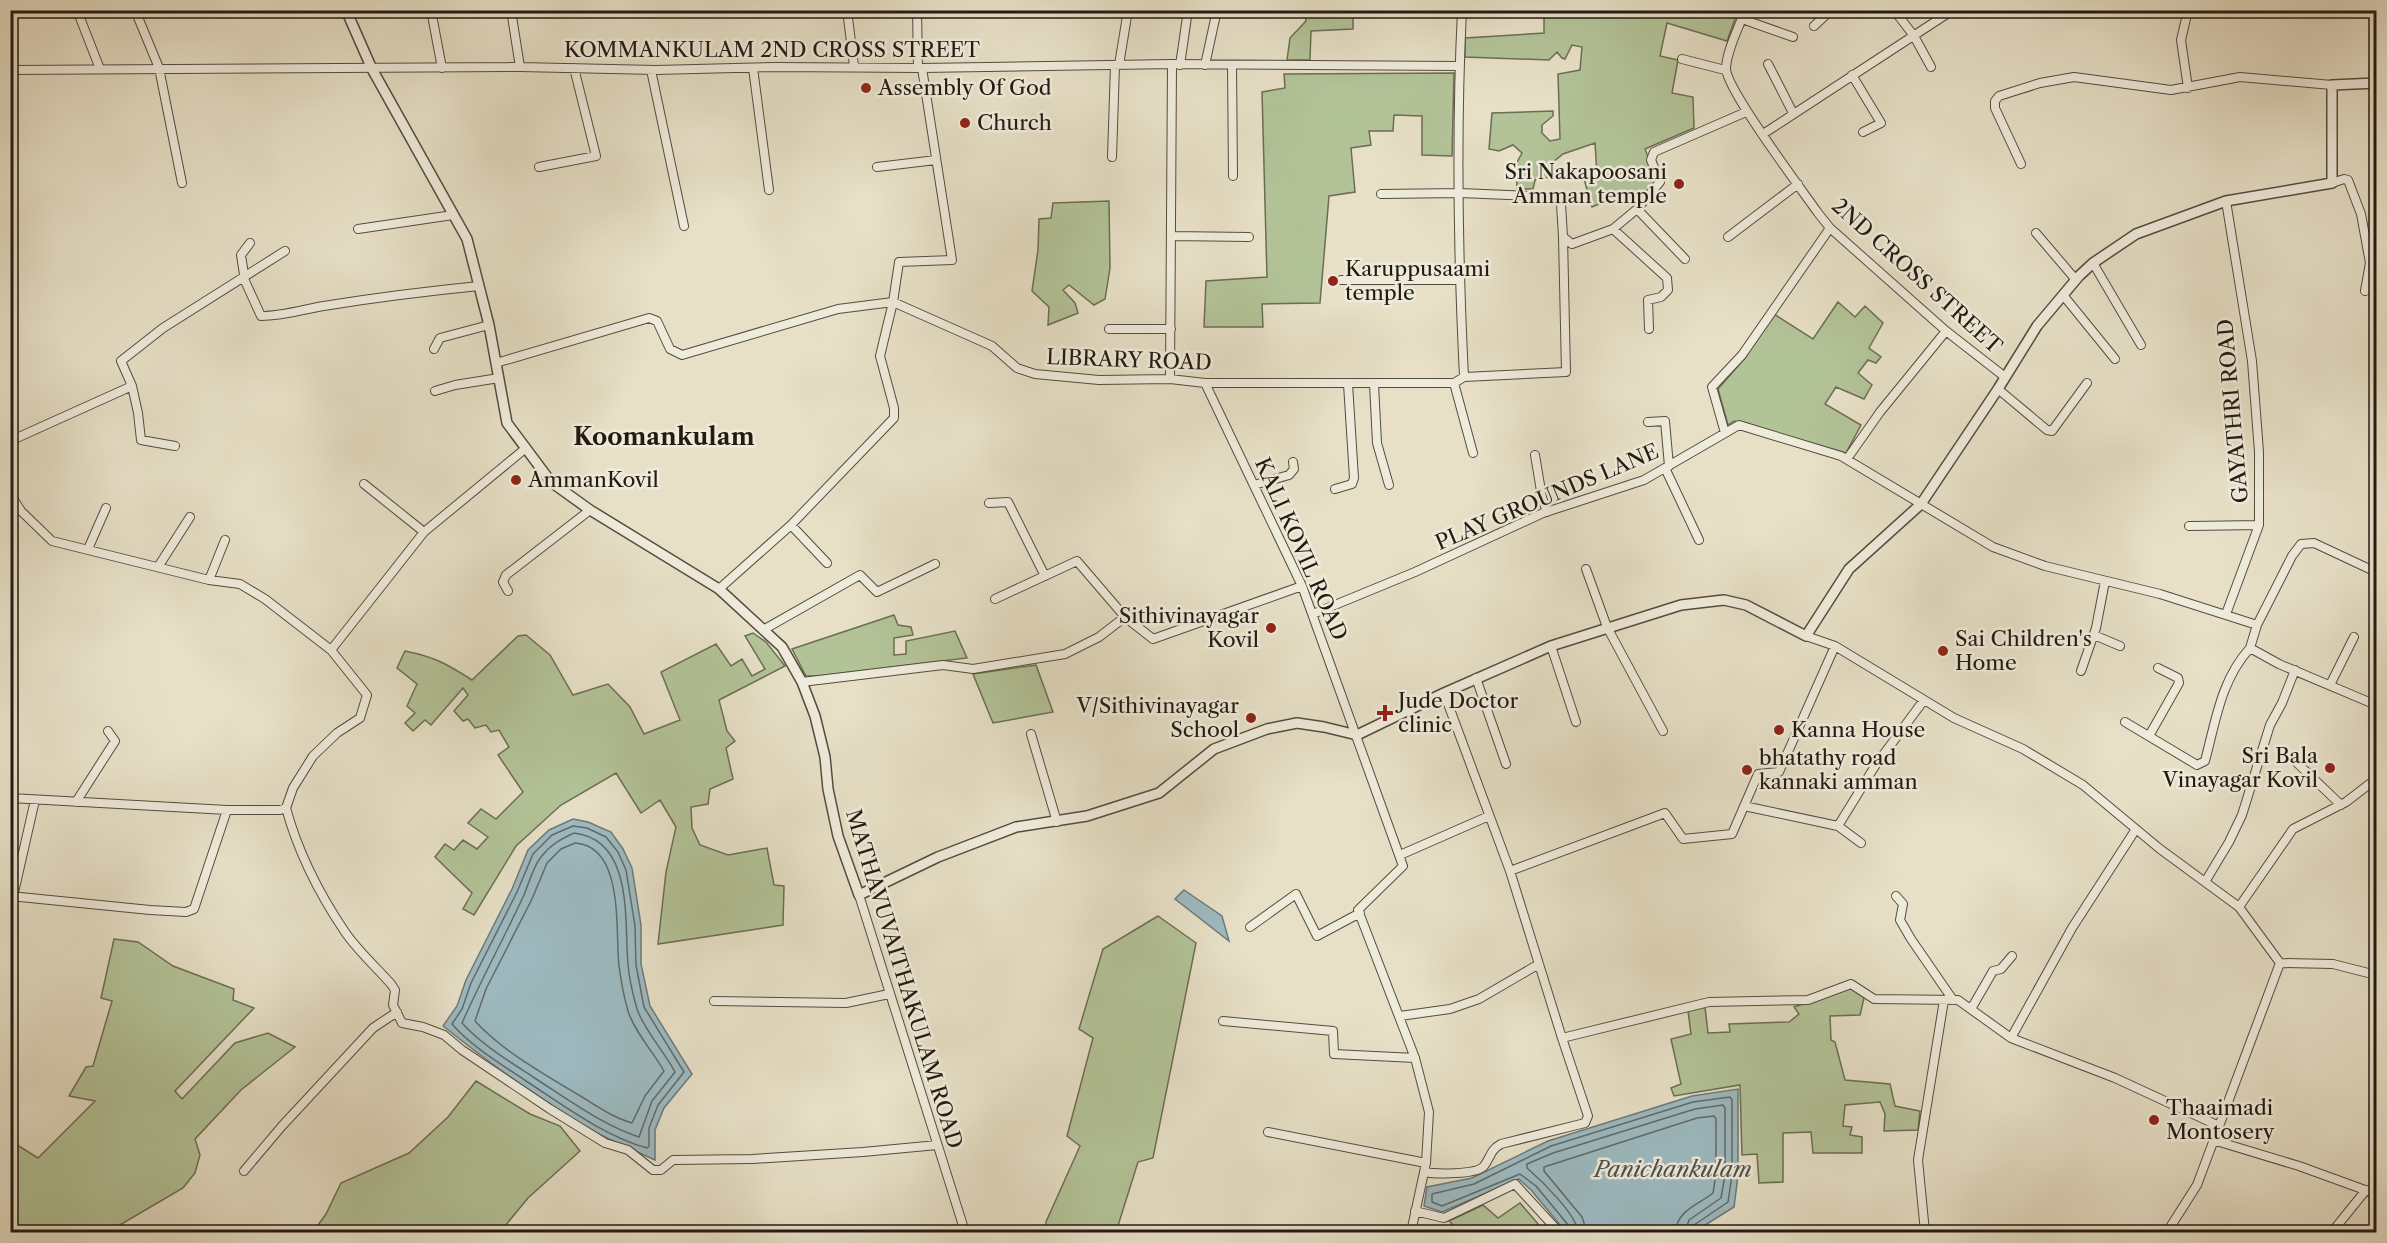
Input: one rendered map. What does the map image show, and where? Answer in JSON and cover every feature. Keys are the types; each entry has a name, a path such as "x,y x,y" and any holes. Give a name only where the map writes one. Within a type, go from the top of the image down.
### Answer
{"street":[{"path":"78,10 100,69"},
{"path":"135,10 159,69 182,183"},
{"name":"MATHAVUVAITHAKULAM ROAD","path":"346,10 372,69 467,239 489,325 507,423 551,482 590,510 719,589 782,647 802,682 815,716 825,757 828,789 838,836 859,896 964,1233"},
{"path":"431,10 442,68"},
{"path":"511,10 520,67"},
{"path":"847,10 854,66"},
{"path":"719,589 791,525 894,418 894,408 880,356 893,302 899,262 952,260 920,69 917,10"},
{"path":"1112,157 1117,65 1128,10"},
{"path":"1170,380 1176,65 1188,10"},
{"path":"1205,65 1217,10"},
{"path":"1462,10 1459,66 1460,280 1464,377"},
{"path":"1682,59 1725,70 1745,10"},
{"path":"1814,26 1831,10"},
{"path":"1894,10 1914,36 1931,68"},
{"path":"1763,134 1953,10"},
{"path":"2188,10 2181,40 2188,88"},
{"path":"1742,20 1793,37"},
{"path":"1768,64 1793,113"},
{"name":"KOMMANKULAM 2ND CROSS STREET","path":"10,70 520,67 651,70 854,66 920,69 1117,65 1459,66"},
{"path":"1232,65 1233,176"},
{"path":"539,167 596,156 574,68"},
{"path":"753,68 769,190"},
{"path":"651,70 684,226"},
{"name":"2ND CROSS STREET","path":"1725,70 1746,111 1830,228 1946,331 2005,377"},
{"path":"1852,75 1881,123 1863,132"},
{"path":"2020,164 1995,108 1995,101 1999,96 2040,83 2074,77 2171,90 2240,77 2332,85 2376,83"},
{"path":"2332,85 2332,183"},
{"path":"1563,237 1572,244 1612,229 1637,209 1660,182 1651,160 1654,152 1746,111"},
{"path":"876,167 936,160"},
{"path":"1806,636 1849,569 1921,504 2037,326 2093,263 2136,234 2226,201 2344,179 2348,180 2361,213 2370,263 2365,291"},
{"path":"1728,237 1798,184"},
{"path":"1381,194 1554,197 1561,204 1566,372 1464,377 1454,383 1473,453"},
{"name":"GAYATHRI ROAD","path":"2226,201 2252,361 2259,452 2259,525 2226,614"},
{"path":"1637,209 1685,259"},
{"path":"358,229 453,214"},
{"path":"1725,433 1712,387 1742,355 1830,228"},
{"path":"1612,229 1663,272 1667,278 1668,290 1661,297 1648,300 1649,329"},
{"path":"2036,233 2076,280"},
{"path":"1172,236 1249,237"},
{"path":"250,243 241,255 246,275 245,281 261,316 276,316 318,306 411,292 479,286"},
{"path":"175,446 141,440 132,386 120,361 163,328 285,251"},
{"path":"2093,263 2141,345"},
{"path":"1341,280 1460,280"},
{"path":"2063,295 2115,359"},
{"path":"496,363 648,318 657,321 670,349 682,355 838,309 893,302"},
{"name":"LIBRARY ROAD","path":"893,302 992,346 1017,368 1035,375 1099,380 1170,380 1205,383 1263,381 1348,384 1454,383"},
{"path":"434,349 440,338 489,325"},
{"path":"1109,329 1171,329"},
{"path":"1847,459 1880,412 1946,331"},
{"path":"435,391 455,385 499,378"},
{"name":"KALI KOVIL ROAD","path":"1205,383 1302,586 1400,855"},
{"path":"1998,389 2052,431 2087,383"},
{"path":"1335,489 1352,484 1354,478 1348,384"},
{"path":"1374,384 1377,443 1389,485"},
{"path":"10,441 132,386"},
{"path":"1648,422 1665,421 1667,467 1699,540"},
{"name":"PLAY GROUNDS LANE","path":"1313,614 1414,572 1547,512 1644,480 1739,425 1847,459 1993,547 2045,566 2160,594 2257,625"},
{"path":"331,650 424,532 526,448"},
{"path":"1535,455 1547,512"},
{"path":"1254,485 1289,475 1294,469 1293,462"},
{"path":"364,484 424,532"},
{"path":"10,494 21,510 52,541 209,580 240,584 265,599 331,650 367,695 360,717 337,733 314,756 293,788 286,808 293,834 316,884 346,934 395,990 393,1005 402,1023 423,1027 444,1035 462,1050 550,1109 605,1143 628,1150 653,1170 661,1170 674,1160 785,1157 937,1145"},
{"path":"988,503 1008,502 1045,576"},
{"path":"88,549 106,508"},
{"path":"508,591 504,582 506,575 590,510"},
{"path":"158,567 190,516"},
{"path":"791,525 827,563"},
{"path":"2189,526 2259,525"},
{"path":"209,580 225,540"},
{"path":"2125,722 2197,765 2201,764 2205,761 2225,686 2235,664 2250,648 2257,625 2292,556 2301,544 2314,543 2376,572"},
{"path":"995,598 1077,561 1125,617 1153,639 1302,586"},
{"path":"763,630 860,575 877,592 935,564"},
{"path":"1586,569 1607,627 1663,731"},
{"path":"2080,671 2094,635 2102,605 2105,581"},
{"path":"859,896 938,857 1016,827 1087,816 1159,793 1214,748 1267,729 1297,723 1357,735 1476,678 1551,646 1681,604 1724,600 1746,605 1806,636 1835,646 1954,718 2023,749 2083,785 2136,829 2239,907 2280,963"},
{"path":"802,682 944,665 973,669 1065,654 1099,637 1125,617"},
{"path":"2094,635 2120,646"},
{"path":"2330,685 2354,637"},
{"path":"1551,646 1576,722"},
{"path":"1510,872 1665,813 1683,839 1732,834 1758,774 1779,772 1835,646"},
{"path":"2250,648 2376,705"},
{"path":"2149,736 2179,683 2178,678 2158,668"},
{"path":"2205,882 2242,815 2270,725 2282,703 2295,670"},
{"path":"1476,678 1506,764"},
{"path":"1424,1172 1440,1174 1479,1169 1485,1165 1494,1148 1501,1144 1585,1123 1588,1116 1510,872 1444,693"},
{"path":"1838,826 1875,766 1924,700"},
{"path":"76,802 115,741 108,731"},
{"path":"1031,734 1057,822"},
{"path":"2294,760 2341,805"},
{"path":"2239,907 2293,829 2341,805 2376,779"},
{"path":"10,798 227,810 286,808"},
{"path":"35,800 11,898 186,912 194,909 227,810"},
{"path":"1744,806 1838,826 1861,843"},
{"path":"1411,1233 1426,1163 1430,1119 1415,1058 1358,910 1403,866 1400,855 1489,816"},
{"path":"2012,1038 2072,928 2136,829"},
{"path":"1250,927 1296,894 1317,936 1360,913"},
{"path":"1896,896 1902,904 1900,920 1949,1000 1918,1160 1925,1233"},
{"path":"1971,1009 1993,971 2001,969 2012,956"},
{"path":"2280,963 2332,963 2376,975"},
{"path":"2167,1233 2197,1185 2280,963"},
{"path":"1400,1016 1450,1009 1479,999 1539,964"},
{"path":"1562,1038 1709,1002 1808,1000 1851,984 1874,999 1958,1000 2012,1038 2115,1078 2219,1126"},
{"path":"714,1001 846,1003 889,994"},
{"path":"244,1171 282,1126 373,1028 397,1012"},
{"path":"1223,1021 1333,1031 1334,1054 1415,1058"},
{"path":"1268,1132 1426,1163"},
{"path":"2213,1140 2299,1166 2376,1194"},
{"path":"1415,1211 1444,1218 1515,1184 1559,1233"},
{"path":"2332,1233 2366,1190"}],"green space":[{"path":"1305,10 1371,11 1371,14 1353,16 1353,29 1311,31 1310,60 1287,60 1290,38 1306,21"},
{"path":"1544,11 1738,11 1727,41 1667,23 1660,56 1678,60 1672,93 1693,97 1694,128 1645,149 1657,180 1636,206 1624,194 1592,207 1584,179 1597,175 1595,143 1563,154 1552,163 1549,177 1535,180 1533,189 1517,189 1516,164 1522,153 1513,145 1499,151 1489,149 1492,113 1553,111 1553,116 1542,125 1542,133 1550,141 1560,139 1558,74 1580,70 1582,47 1572,45 1565,59 1557,52 1549,60 1465,57 1465,38 1544,33"},
{"path":"1454,73 1452,156 1422,155 1422,116 1394,115 1393,131 1369,131 1371,145 1351,148 1355,192 1329,196 1320,303 1262,304 1263,327 1204,327 1206,281 1267,277 1262,92 1285,88 1284,74"},
{"path":"1109,201 1110,268 1105,299 1094,305 1069,285 1063,290 1075,303 1078,313 1048,325 1049,307 1032,291 1038,250 1039,219 1051,218 1053,203"},
{"path":"1838,302 1855,317 1865,306 1883,323 1869,348 1881,357 1876,363 1868,360 1858,373 1872,385 1864,399 1836,387 1825,404 1861,425 1846,453 1734,421 1728,425 1718,389 1745,358 1774,314 1813,339"},
{"path":"894,615 898,625 911,627 913,635 894,638 894,655 906,654 906,641 955,631 967,658 806,676 792,649"},
{"path":"753,633 766,642 785,666 719,700 727,731 735,741 726,748 733,779 710,789 708,804 691,807 692,828 700,845 728,855 767,848 774,885 784,886 783,925 658,944 666,872 676,827 660,800 641,813 616,773 561,805 516,846 474,915 463,909 472,893 435,857 445,844 454,850 463,840 477,849 488,837 468,823 481,809 496,819 523,792 498,755 509,747 499,730 491,732 486,725 475,728 468,719 463,721 454,711 468,695 463,688 431,725 425,720 413,731 405,723 415,713 407,706 417,684 397,668 405,651 440,662 472,680 518,636 526,635 550,655 573,695 608,684 630,707 644,734 680,720 661,672 716,644 731,666 742,659 752,676 765,669 745,636"},
{"path":"1036,665 1053,712 993,723 973,674"},
{"path":"1158,916 1196,943 1153,1158 1138,1162 1116,1232 1045,1232 1046,1222 1080,1146 1067,1136 1093,1038 1079,1029 1103,949"},
{"path":"114,939 138,942 173,966 234,989 233,1000 254,1008 175,1091 182,1099 235,1043 268,1033 295,1047 241,1090 195,1139 200,1155 195,1173 183,1188 108,1232 11,1232 11,1141 38,1158 95,1101 69,1096 86,1067 93,1066 112,1001 101,998"},
{"path":"1851,988 1864,998 1860,1015 1830,1016 1831,1040 1835,1042 1845,1080 1890,1084 1895,1106 1920,1111 1918,1130 1884,1131 1885,1114 1880,1102 1845,1105 1843,1126 1852,1127 1850,1135 1862,1137 1862,1153 1813,1153 1811,1132 1783,1133 1783,1182 1759,1183 1757,1154 1742,1155 1740,1085 1674,1096 1671,1088 1681,1084 1671,1039 1691,1034 1688,1011 1705,1007 1708,1033 1730,1032 1729,1024 1789,1022 1799,1014 1794,1007"},
{"path":"476,1081 530,1114 560,1126 580,1151 528,1198 500,1232 313,1232 326,1214 341,1183 409,1153 448,1117"},
{"path":"1520,1203 1545,1232 1460,1232 1449,1221 1483,1205 1498,1218"}],"water":[{"path":"573,819 588,822 611,832 632,868 641,925 641,964 650,1006 692,1074 664,1108 655,1130 655,1160 597,1133 557,1109 499,1069 443,1026 457,1006 466,980 512,889 528,850 549,830"},
{"path":"1184,890 1222,916 1229,941 1175,899"},
{"name":"Panichankulam","path":"1738,1089 1738,1176 1734,1207 1694,1232 1566,1232 1519,1179 1442,1212 1424,1206 1427,1187 1472,1178 1548,1141 1692,1096"}],"place":[{"name":"Assembly Of God","path":"866,88"},
{"name":"Church","path":"965,123"},
{"name":"Sri Nakapoosani Amman temple","path":"1679,184"},
{"name":"Karuppusaami temple","path":"1333,281"},
{"name":"AmmanKovil","path":"516,480"},
{"name":"Sithivinayagar Kovil","path":"1271,628"},
{"name":"Sai Children's Home","path":"1943,651"},
{"name":"Jude Doctor clinic","path":"1385,713"},
{"name":"V/Sithivinayagar School","path":"1251,718"},
{"name":"Kanna House","path":"1779,730"},
{"name":"Sri Bala Vinayagar Kovil","path":"2330,768"},
{"name":"bhatathy road kannaki amman","path":"1747,770"},
{"name":"Thaaimadi Montosery","path":"2154,1120"}],"district":[{"name":"Koomankulam","path":"664,437"}]}
